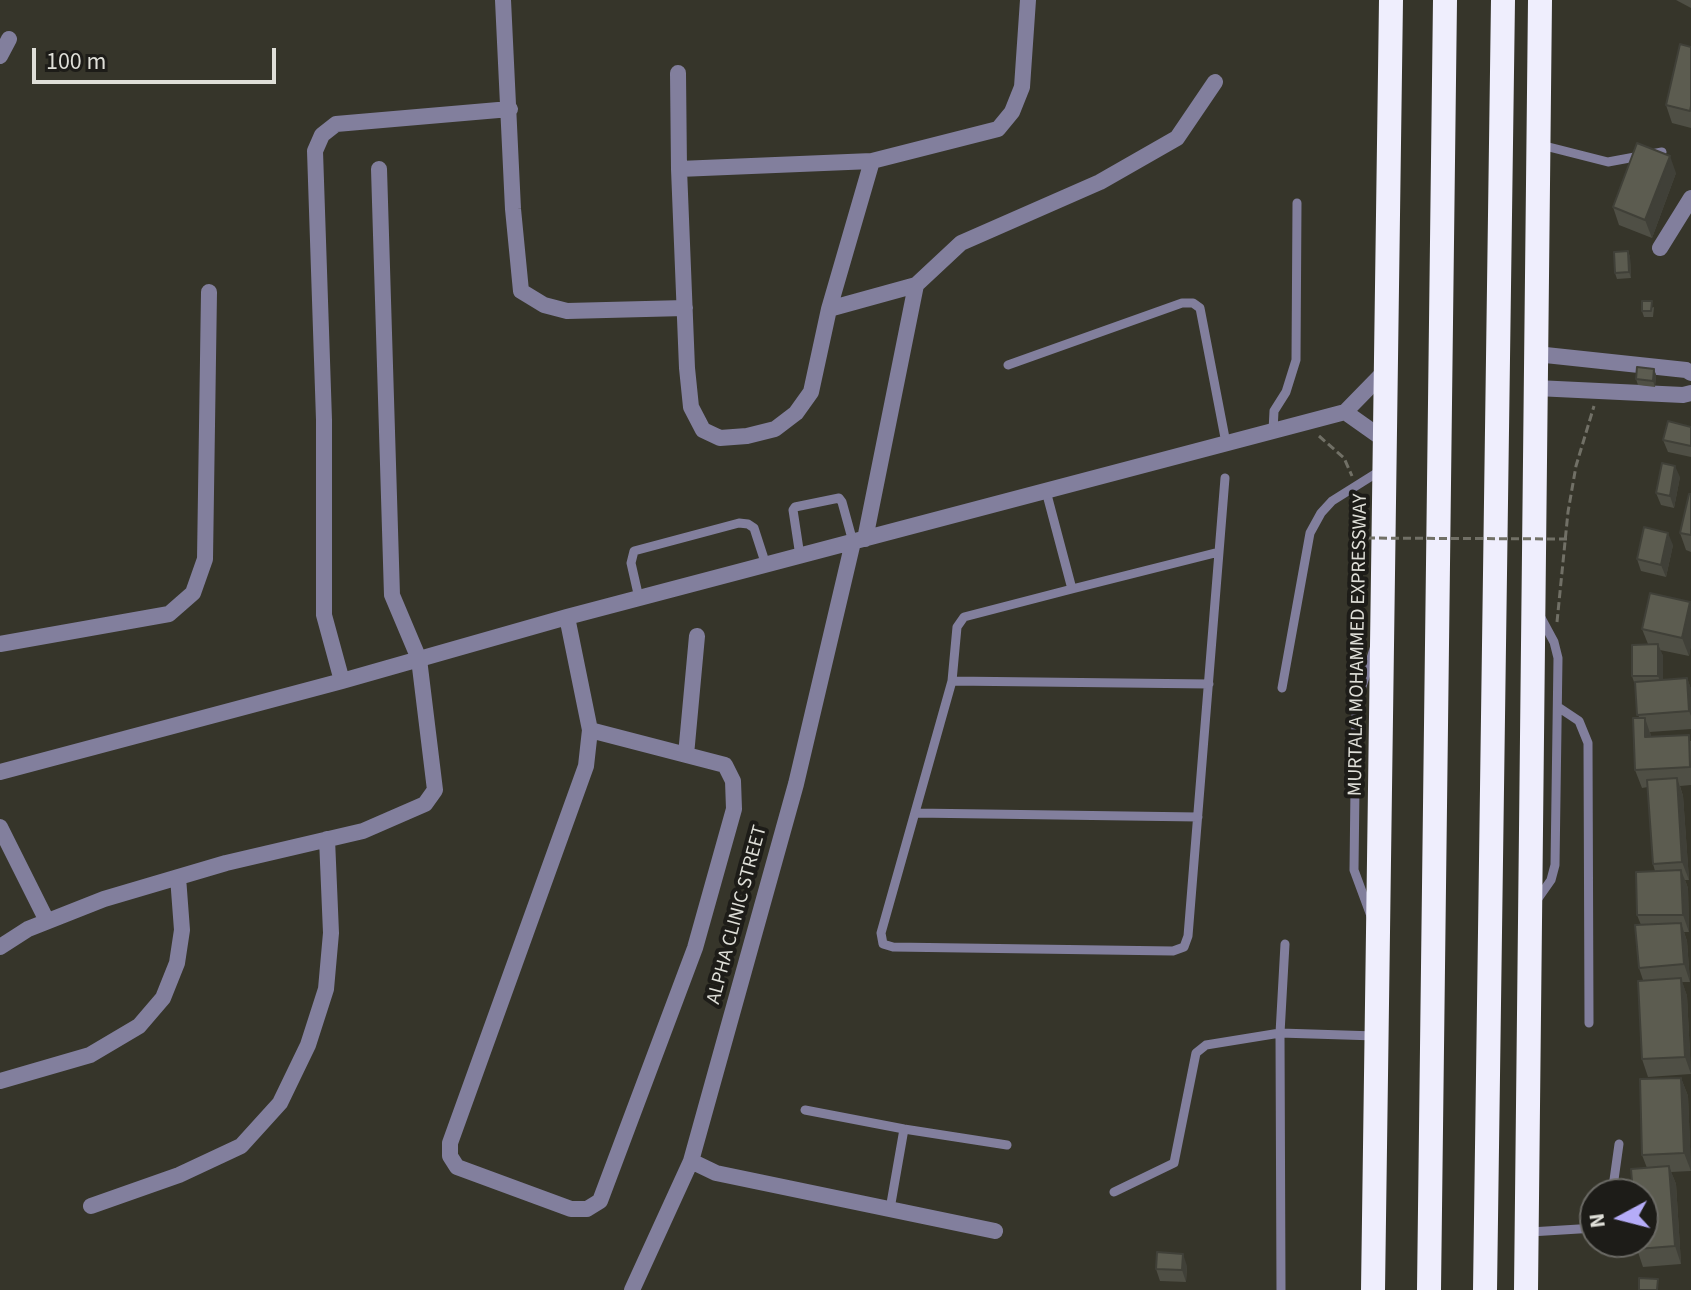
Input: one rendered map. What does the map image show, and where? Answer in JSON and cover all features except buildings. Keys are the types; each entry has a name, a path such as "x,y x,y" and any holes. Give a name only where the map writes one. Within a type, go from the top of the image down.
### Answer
{"highway":[{"name":"MURTALA MOHAMMED EXPRESSWAY","path":"1373,1290 1391,0"},
{"path":"1429,1290 1445,0"},
{"path":"1485,1290 1503,0"},
{"path":"1526,1290 1540,0"},
{"path":"1375,1187 1388,1290"}],"street":[{"path":"503,0 513,209 521,291 544,305 567,311 685,308"},
{"path":"679,169 872,161 998,129 1012,112 1022,87 1028,0"},
{"path":"0,56 9,39"},
{"path":"678,73 679,169 691,407 703,430 720,438 775,429 796,413 811,392 829,309 872,161"},
{"path":"829,309 916,285 961,243 1100,182 1177,138 1215,82"},
{"path":"342,681 324,615 324,420 315,151 322,135 336,124 510,109"},
{"path":"0,947 28,929 104,899 178,877 363,831 425,804 435,790 419,659 392,595 379,169"},
{"path":"1660,248 1691,198"},
{"name":"ALPHA CLINIC STREET","path":"632,1290 691,1161 796,784 859,540 916,285"},
{"path":"0,644 169,614 193,593 205,559 209,292"},
{"path":"1536,354 1691,373"},
{"path":"0,772 342,681 567,617 1345,412 1387,369"},
{"path":"1536,388 1691,393"},
{"path":"1345,412 1386,441"},
{"path":"567,617 590,730 586,766 450,1143 450,1156 457,1167 571,1209 587,1209 600,1201 695,948 734,809 733,781 725,765 590,730"},
{"path":"686,755 697,636"},
{"path":"0,827 47,921"},
{"path":"91,1206 179,1175 241,1146 280,1103 308,1045 326,989 331,933 327,839"},
{"path":"0,1081 90,1055 139,1026 163,998 177,963 182,930 178,877"},
{"path":"691,1161 716,1173 995,1231"}],"lane":[{"path":"1538,144 1608,162 1662,152"},
{"path":"1273,431 1274,411 1286,392 1296,360 1297,203"},
{"path":"1008,365 1182,303 1193,303 1200,308 1226,443"},
{"path":"1282,688 1310,533 1332,501 1386,467"},
{"path":"1219,552 964,617 957,627 952,681 881,933 883,944 893,947 1173,951 1184,947 1188,936 1225,478"},
{"path":"1046,491 1072,589"},
{"path":"800,556 793,513 795,507 839,498 859,540"},
{"path":"639,598 631,555 634,551 739,523 754,528 766,565"},
{"path":"1530,909 1551,880 1555,865 1558,707 1558,658 1554,642 1533,602"},
{"path":"952,681 1209,684"},
{"path":"1558,707 1579,721 1588,743 1589,1023"},
{"path":"915,813 1198,817"},
{"path":"1281,1290 1280,1033 1285,944"},
{"path":"1114,1192 1174,1163 1196,1053 1206,1045 1280,1033 1377,1036"},
{"path":"805,1110 1007,1145"},
{"path":"890,1209 904,1129"},
{"path":"1614,1178 1619,1144"},
{"path":"1527,1232 1579,1229"}],"path":[{"path":"1554,642 1576,466 1599,391"},
{"path":"1307,422 1344,458 1351,473 1355,538 1352,583 1360,647"},
{"path":"1355,538 1567,539"}]}
